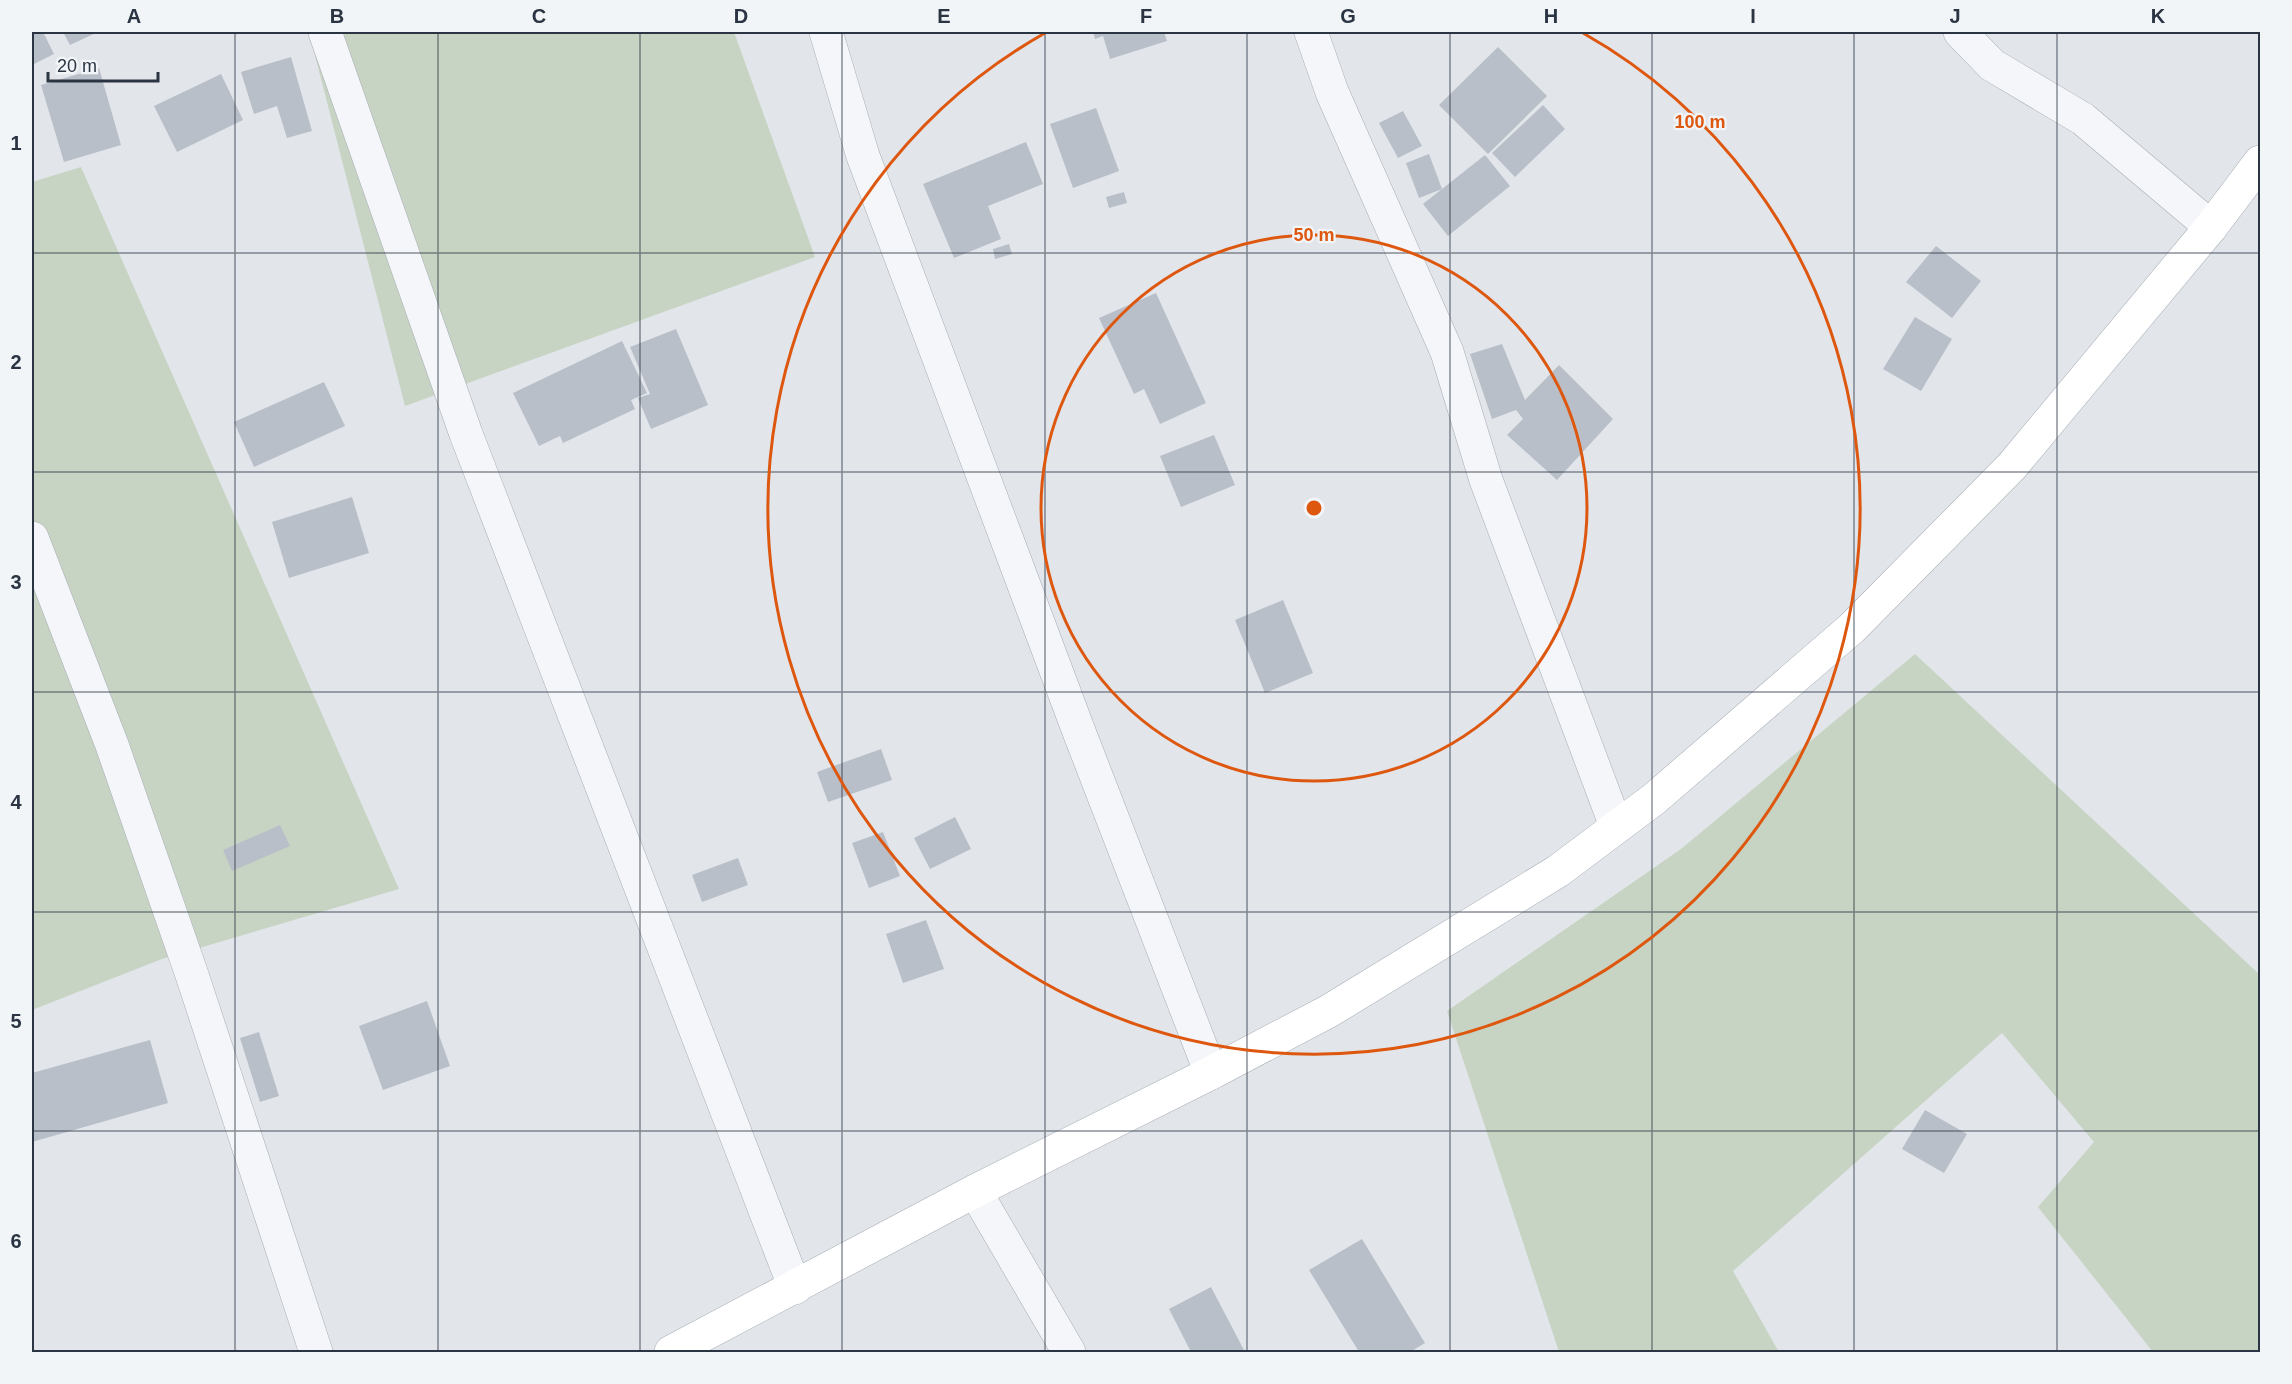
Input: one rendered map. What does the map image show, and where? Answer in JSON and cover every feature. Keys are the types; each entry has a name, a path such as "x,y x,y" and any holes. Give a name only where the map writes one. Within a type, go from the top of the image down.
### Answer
{"main road":[{"path":"671,1353 975,1191 1211,1073 1349,999 1558,871 1654,799 1869,611 2012,466 2211,227 2260,162"}],"street":[{"path":"325,32 466,434 795,1288"},
{"path":"826,32 863,156 1074,718 1211,1073"},
{"path":"1311,32 1332,92 1447,352 1486,480 1616,826"},
{"path":"1960,32 1992,65 2083,119 2211,227"},
{"path":"32,538 120,767 192,975 316,1353"},
{"path":"975,1191 1069,1353"}],"green space":[{"path":"309,32 734,32 815,257 405,406"},
{"path":"81,167 399,889 162,959 32,1010 32,182"},
{"path":"1915,654 2260,975 2260,1352 2153,1352 2038,1207 2094,1142 2002,1033 1733,1271 1779,1352 1559,1352 1447,1011 1681,849"}],"building":[{"path":"32,32 43,32 54,54 32,65"},
{"path":"63,32 98,32 70,45"},
{"path":"1093,32 1164,32 1167,41 1110,59 1103,36 1095,39"},
{"path":"1498,47 1547,96 1488,154 1439,105"},
{"path":"291,57 312,131 287,138 277,106 254,114 241,72"},
{"path":"99,68 121,145 64,162 41,85"},
{"path":"221,74 243,120 177,152 154,106"},
{"path":"1543,105 1565,129 1515,177 1492,153"},
{"path":"1096,108 1119,171 1073,188 1050,124"},
{"path":"1403,111 1422,146 1398,158 1379,123"},
{"path":"1026,142 1043,184 988,206 1001,239 954,258 923,184"},
{"path":"1429,154 1442,189 1419,198 1406,163"},
{"path":"1485,155 1510,186 1448,236 1423,204"},
{"path":"1124,192 1127,203 1109,208 1106,197"},
{"path":"1009,244 1012,254 995,259 993,249"},
{"path":"1936,246 1981,281 1952,318 1906,282"},
{"path":"1156,293 1206,403 1160,424 1144,389 1134,394 1099,318"},
{"path":"1915,317 1952,339 1921,391 1883,369"},
{"path":"676,329 708,405 651,429 638,398 650,394 630,347"},
{"path":"622,341 647,393 631,400 635,409 563,443 560,436 539,446 513,393"},
{"path":"1502,344 1525,400 1559,365 1613,419 1557,480 1507,435 1523,419 1516,410 1492,419 1470,354"},
{"path":"324,382 345,426 254,467 234,422"},
{"path":"1214,435 1235,485 1181,507 1160,456"},
{"path":"352,497 369,553 289,578 272,522"},
{"path":"1283,600 1313,673 1265,693 1235,620"},
{"path":"881,749 892,780 828,802 817,772"},
{"path":"955,817 971,849 930,869 914,838"},
{"path":"280,825 290,846 232,871 223,850"},
{"path":"883,832 900,876 869,888 852,843"},
{"path":"738,858 748,885 702,902 692,875"},
{"path":"926,920 944,969 903,983 886,934"},
{"path":"427,1001 450,1066 383,1090 359,1026"},
{"path":"259,1032 279,1096 260,1102 240,1038"},
{"path":"150,1040 168,1103 32,1142 32,1073"},
{"path":"1925,1110 1967,1134 1944,1173 1902,1149"},
{"path":"1362,1239 1425,1343 1410,1352 1359,1352 1309,1270"},
{"path":"1211,1287 1245,1352 1191,1352 1169,1309"}]}
